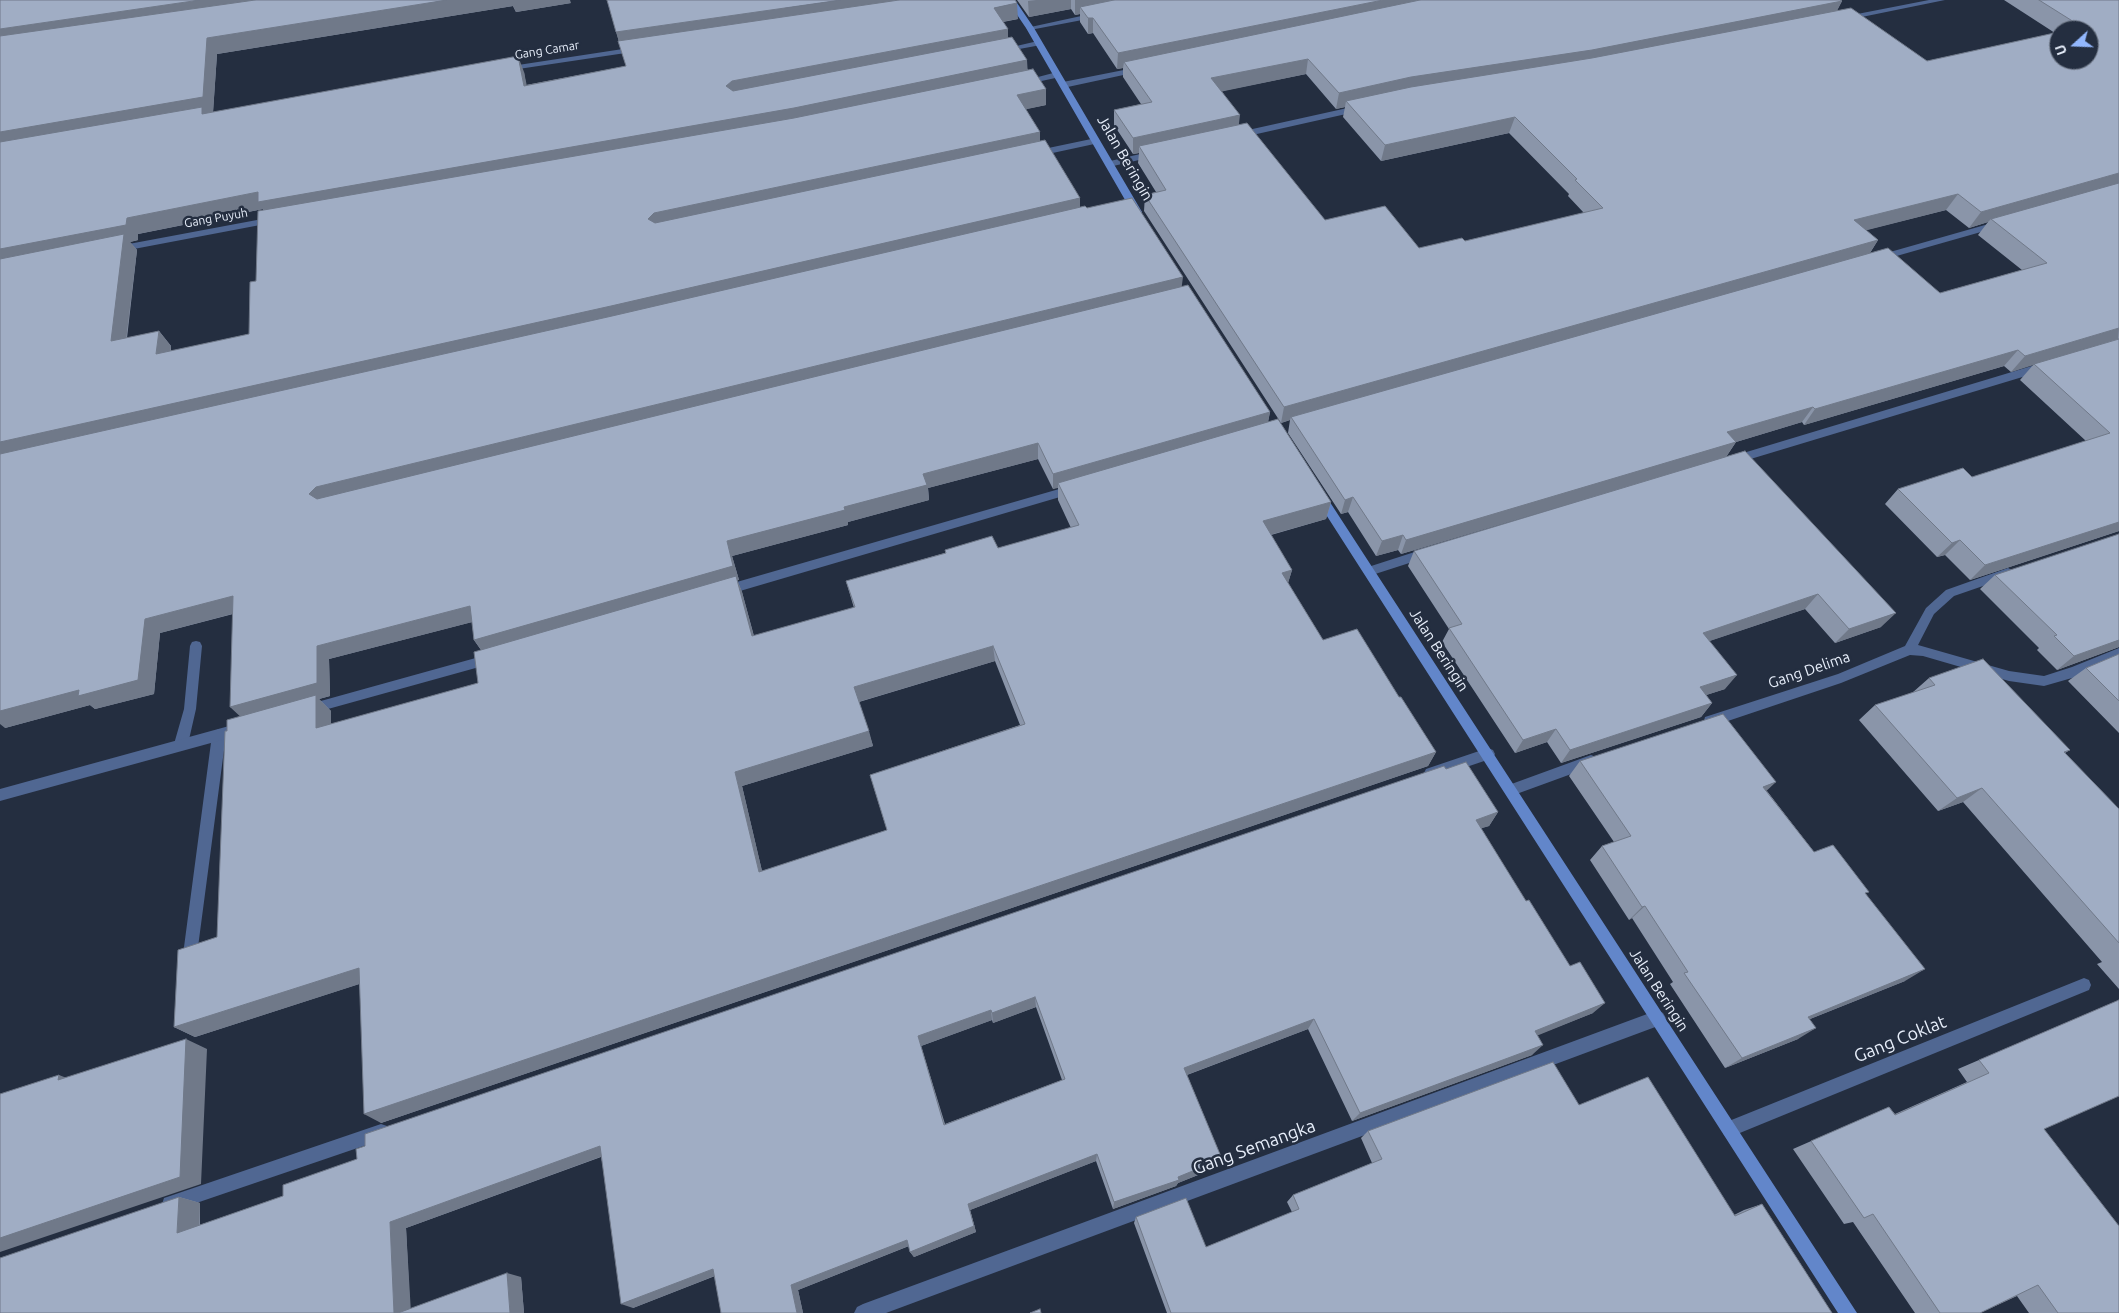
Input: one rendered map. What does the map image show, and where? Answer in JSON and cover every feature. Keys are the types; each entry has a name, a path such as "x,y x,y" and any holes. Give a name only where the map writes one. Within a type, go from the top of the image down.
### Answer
{"street":[{"name":"Jalan Beringin","path":"1011,0 1030,28 1096,141 1109,164 1128,207 1143,222"},
{"path":"1835,21 1941,0"},
{"path":"1030,28 1106,13"},
{"path":"989,52 1038,43"},
{"name":"Gang Camar","path":"499,70 647,48"},
{"path":"1009,85 1150,67"},
{"path":"1234,136 1368,106"},
{"path":"1029,156 1096,141"},
{"path":"1109,164 1167,151"},
{"name":"Gang Puyuh","path":"113,250 286,218"},
{"path":"1870,261 2014,220"},
{"path":"1720,464 2052,364"},
{"path":"713,594 1085,486"},
{"name":"Jalan Beringin","path":"1314,488 1512,790 1848,1313"},
{"path":"1369,571 1435,551"},
{"path":"2017,570 1950,592 1930,611 1909,650 1949,658 2009,676 2044,681 2075,672 2119,653"},
{"path":"181,744 190,709 196,646"},
{"name":"Gang Delima","path":"1694,726 1841,678 1909,650"},
{"path":"294,713 502,655"},
{"path":"0,795 257,724"},
{"path":"191,947 219,735"},
{"path":"1413,780 1488,754"},
{"path":"1512,790 1601,758"},
{"name":"Gang Coklat","path":"1730,1129 2084,985"},
{"name":"Gang Semangka","path":"863,1313 1658,1018"},
{"path":"160,1207 396,1127"}],"building":[{"path":"0,0 200,0 0,29"},
{"path":"255,0 447,0 207,38 203,97 0,132 0,36"},
{"path":"607,0 841,0 616,32"},
{"path":"899,0 1015,0 1017,3 994,8 1008,29 732,81 726,86 733,91 1012,37 1027,60 794,108 258,202 258,192 127,218 126,225 0,249 0,142 202,107 202,114 518,56 524,86 626,66 618,41"},
{"path":"1114,0 1383,0 1118,53 1093,18 1088,18 1080,7"},
{"path":"1420,0 1842,1 1592,50 1411,77 1339,93 1308,59 1211,78 1240,115 1133,138 1114,110 1152,102 1124,62"},
{"path":"2039,0 2119,0 2119,173 1981,212 1958,194 1854,220 1878,240 1284,407 1145,195 1166,190 1139,146 1247,123 1325,220 1385,206 1419,248 1462,238 1465,241 1603,208 1515,117 1385,145 1346,101 1411,87 1592,58 1851,8 1927,61 2049,34 2049,70 2099,70 2099,20 2071,20"},
{"path":"1033,69 1046,89 1017,95 1040,132 654,213 648,219 655,223 1045,140 1080,198 611,306 0,442 0,259 124,234 111,341 159,331 156,354 249,334 250,282 256,281 258,211 794,118"},
{"path":"2119,183 2119,328 2025,356 2018,350 1815,409 1813,407 1727,432 1736,442 1406,540 1403,535 1382,541 1353,497 1345,500 1291,417 1888,248 1940,293 2047,263 1991,219"},
{"path":"1132,198 1183,277 316,487 309,494 317,499 1188,285 1270,412 1053,474 1038,443 923,474 927,485 844,507 845,510 727,541 733,566 474,640 470,606 317,646 317,683 230,707 233,596 145,619 138,680 78,696 79,690 0,711 0,454 612,316 1085,206 1087,208"},
{"path":"2119,339 2119,522 1985,565 1960,540 1952,543 1898,489 1963,468 1972,477 2110,433 2034,364"},
{"path":"1278,419 1331,502 1263,521 1292,570 1282,573 1323,640 1357,629 1436,752 364,1114 359,968 174,1027 178,950 217,937 227,720 316,695 316,728 478,683 474,652 736,576 752,636 855,607 846,581 946,553 945,550 992,536 998,548 1079,525 1058,483","holes":["993,646 1025,724 870,775 887,830 759,872 735,772 869,731 854,687"]},
{"path":"1745,451 1896,613 1849,629 1818,594 1703,633 1737,675 1700,687 1712,703 1570,750 1556,729 1523,740 1449,628 1462,624 1414,551"},
{"path":"2119,534 2119,640 2074,656 2054,636 2057,635 1995,575"},
{"path":"2119,654 2119,701 2086,668"},
{"path":"1983,659 2070,750 2064,752 2119,809 2119,943 1982,788 1957,798 1875,705 1935,685 1929,678"},
{"path":"1723,714 1776,782 1763,787 1814,852 1833,845 1869,892 1865,893 1925,969 1808,1017 1816,1028 1742,1058 1684,973 1688,972 1645,906 1642,907 1602,846 1631,836 1580,761"},
{"path":"1466,762 1498,812 1476,820 1526,901 1529,900 1570,966 1580,962 1605,1003 1535,1031 1543,1045 1360,1113 1314,1019 1184,1068 1222,1159 1178,1177 1179,1180 1114,1202 1097,1154 968,1204 974,1226 910,1252 907,1240 791,1285 797,1313 721,1313 713,1269 621,1304 600,1146 390,1222 394,1313 0,1313 0,1258 179,1197 177,1233 283,1196 283,1185 357,1159 356,1149 365,1146 365,1134 1444,766 1446,769","holes":["1035,997 1065,1079 944,1125 918,1036 991,1010 992,1013"]},
{"path":"2119,1000 2119,1096 2044,1129 2119,1226 2119,1313 2058,1313 2038,1285 1980,1313 1940,1313 1873,1214 1864,1218 1811,1141 1889,1107 1895,1115 1989,1073 1979,1060"},
{"path":"186,1039 180,1177 0,1238 0,1094 59,1075 58,1080"},
{"path":"1553,1062 1579,1105 1648,1077 1735,1216 1762,1204 1832,1313 1171,1313 1136,1217 1186,1198 1206,1247 1299,1209 1293,1195 1382,1159 1368,1131"},
{"path":"507,1273 510,1313 398,1313"},
{"path":"1040,1309 1041,1313 1030,1313"}]}
